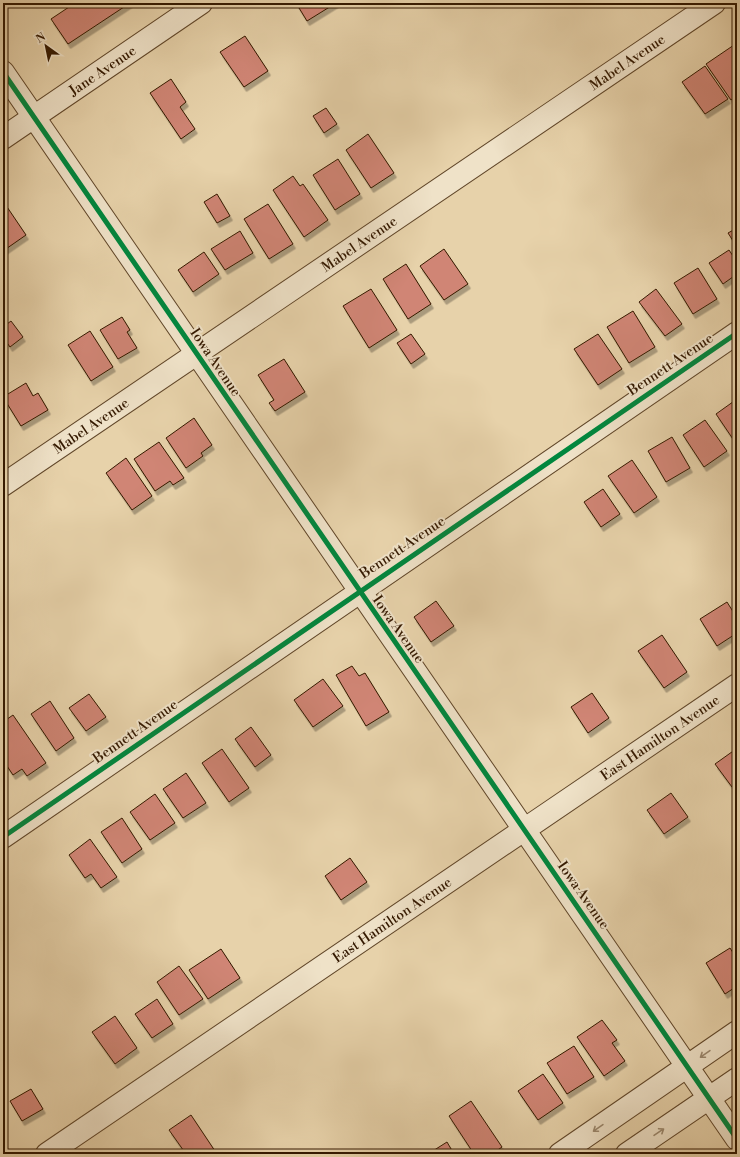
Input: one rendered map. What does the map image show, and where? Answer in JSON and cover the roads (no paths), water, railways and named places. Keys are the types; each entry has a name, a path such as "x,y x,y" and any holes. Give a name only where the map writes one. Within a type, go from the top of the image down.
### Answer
{"street":[{"name":"Jane Avenue","path":"3,138 202,3"},
{"name":"Mabel Avenue","path":"3,485 714,3"},
{"name":"Iowa Avenue","path":"3,72 708,1098 737,1138"},
{"name":"Bennett Avenue","path":"3,836 737,333"},
{"name":"East Hamilton Avenue","path":"47,1154 737,685"},
{"path":"560,1154 737,1032"},
{"path":"627,1154 737,1078"}]}
